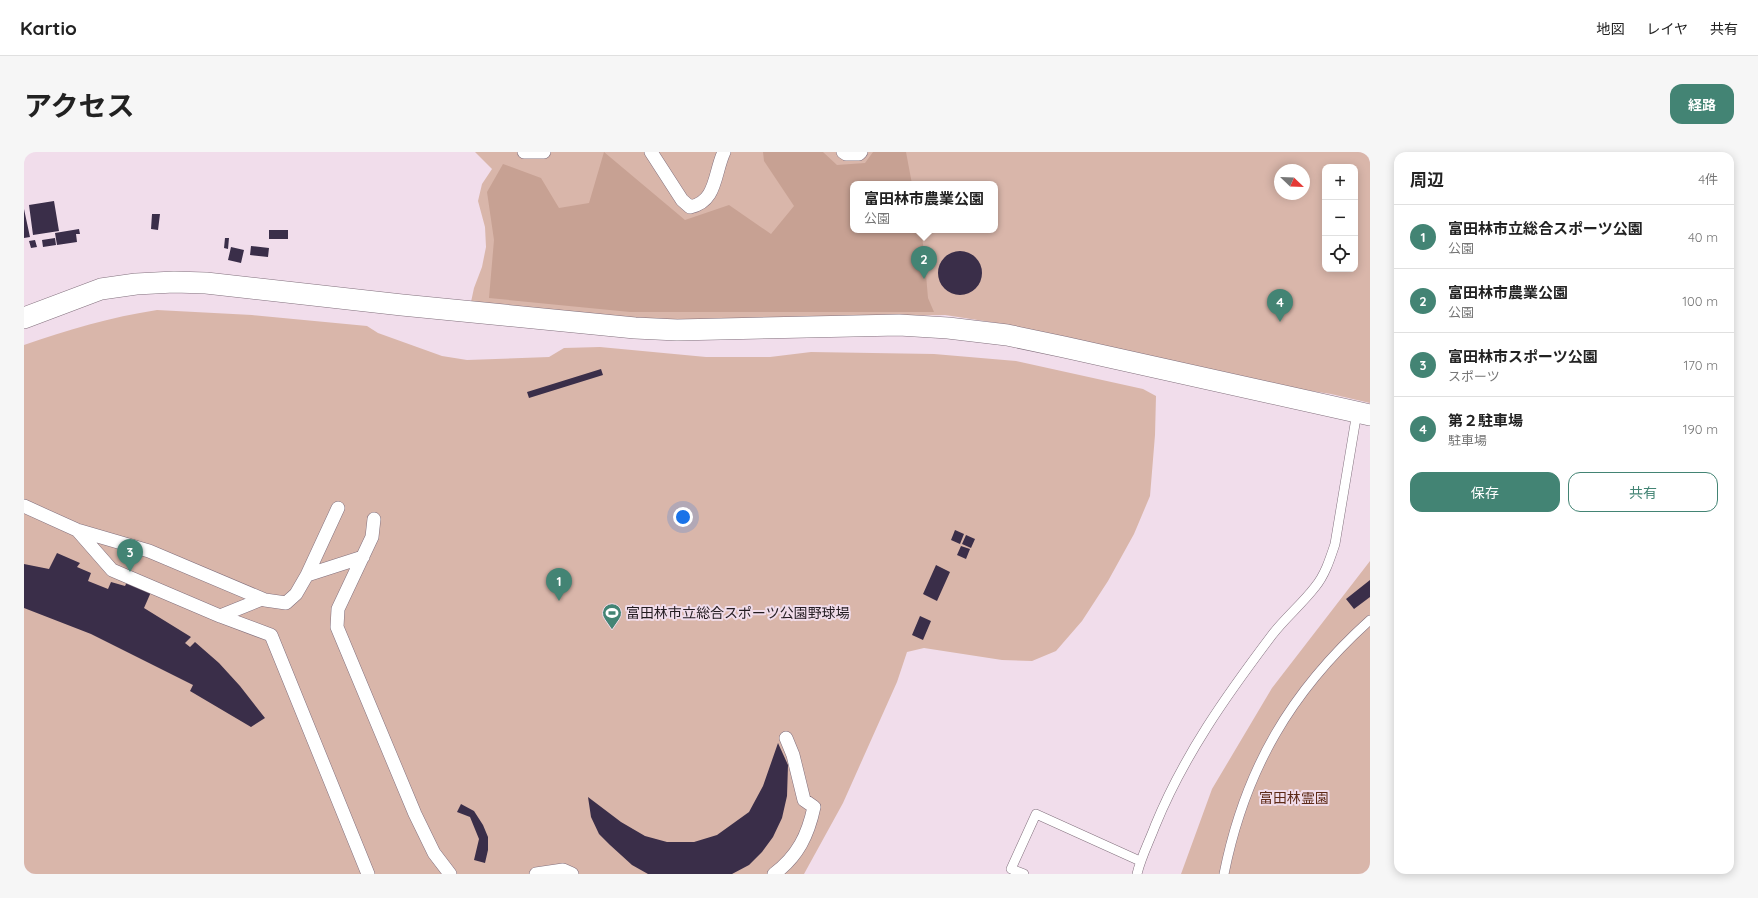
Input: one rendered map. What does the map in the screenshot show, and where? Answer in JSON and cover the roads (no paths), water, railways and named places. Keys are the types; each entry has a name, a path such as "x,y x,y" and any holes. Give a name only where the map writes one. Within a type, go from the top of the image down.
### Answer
{"street":[{"path":"524,152 544,152"},
{"path":"652,152 682,200 690,208 699,206 710,196 724,152"},
{"path":"843,152 846,154 859,154 861,152"},
{"path":"24,318 101,289 136,284 174,282 206,283 409,306 635,328 677,330 899,325 948,328 1008,336 1050,344 1364,413"},
{"path":"24,506 77,530 149,551 262,599 286,603 296,594 307,576 338,508"},
{"path":"374,519 372,538 338,609 337,628 415,814 434,853 450,874"},
{"path":"77,530 112,570 220,616 271,635 368,874"},
{"path":"307,576 363,557"},
{"path":"220,616 262,599"},
{"path":"774,874 799,849 810,827 814,807 804,800 793,755 786,738"},
{"path":"536,874 563,870 572,874"}],"lane":[{"path":"1138,874 1140,861 1165,803 1194,747 1230,690 1275,631 1315,587 1328,565 1335,544 1364,413"},
{"path":"1224,874 1240,809 1264,754 1276,732 1316,673 1343,644 1370,620"},
{"path":"1024,874 1011,869 1036,814 1140,861"}],"place":[{"name":"富田林市農業公園","path":"924,279"},
{"name":"第２駐車場","path":"1280,322"},
{"name":"富田林市スポーツ公園","path":"130,572"},
{"name":"富田林市立総合スポーツ公園","path":"559,601"},
{"name":"富田林市立総合スポーツ公園野球場","path":"612,630"}],"park label":[{"name":"富田林霊園","path":"1294,798"}]}
